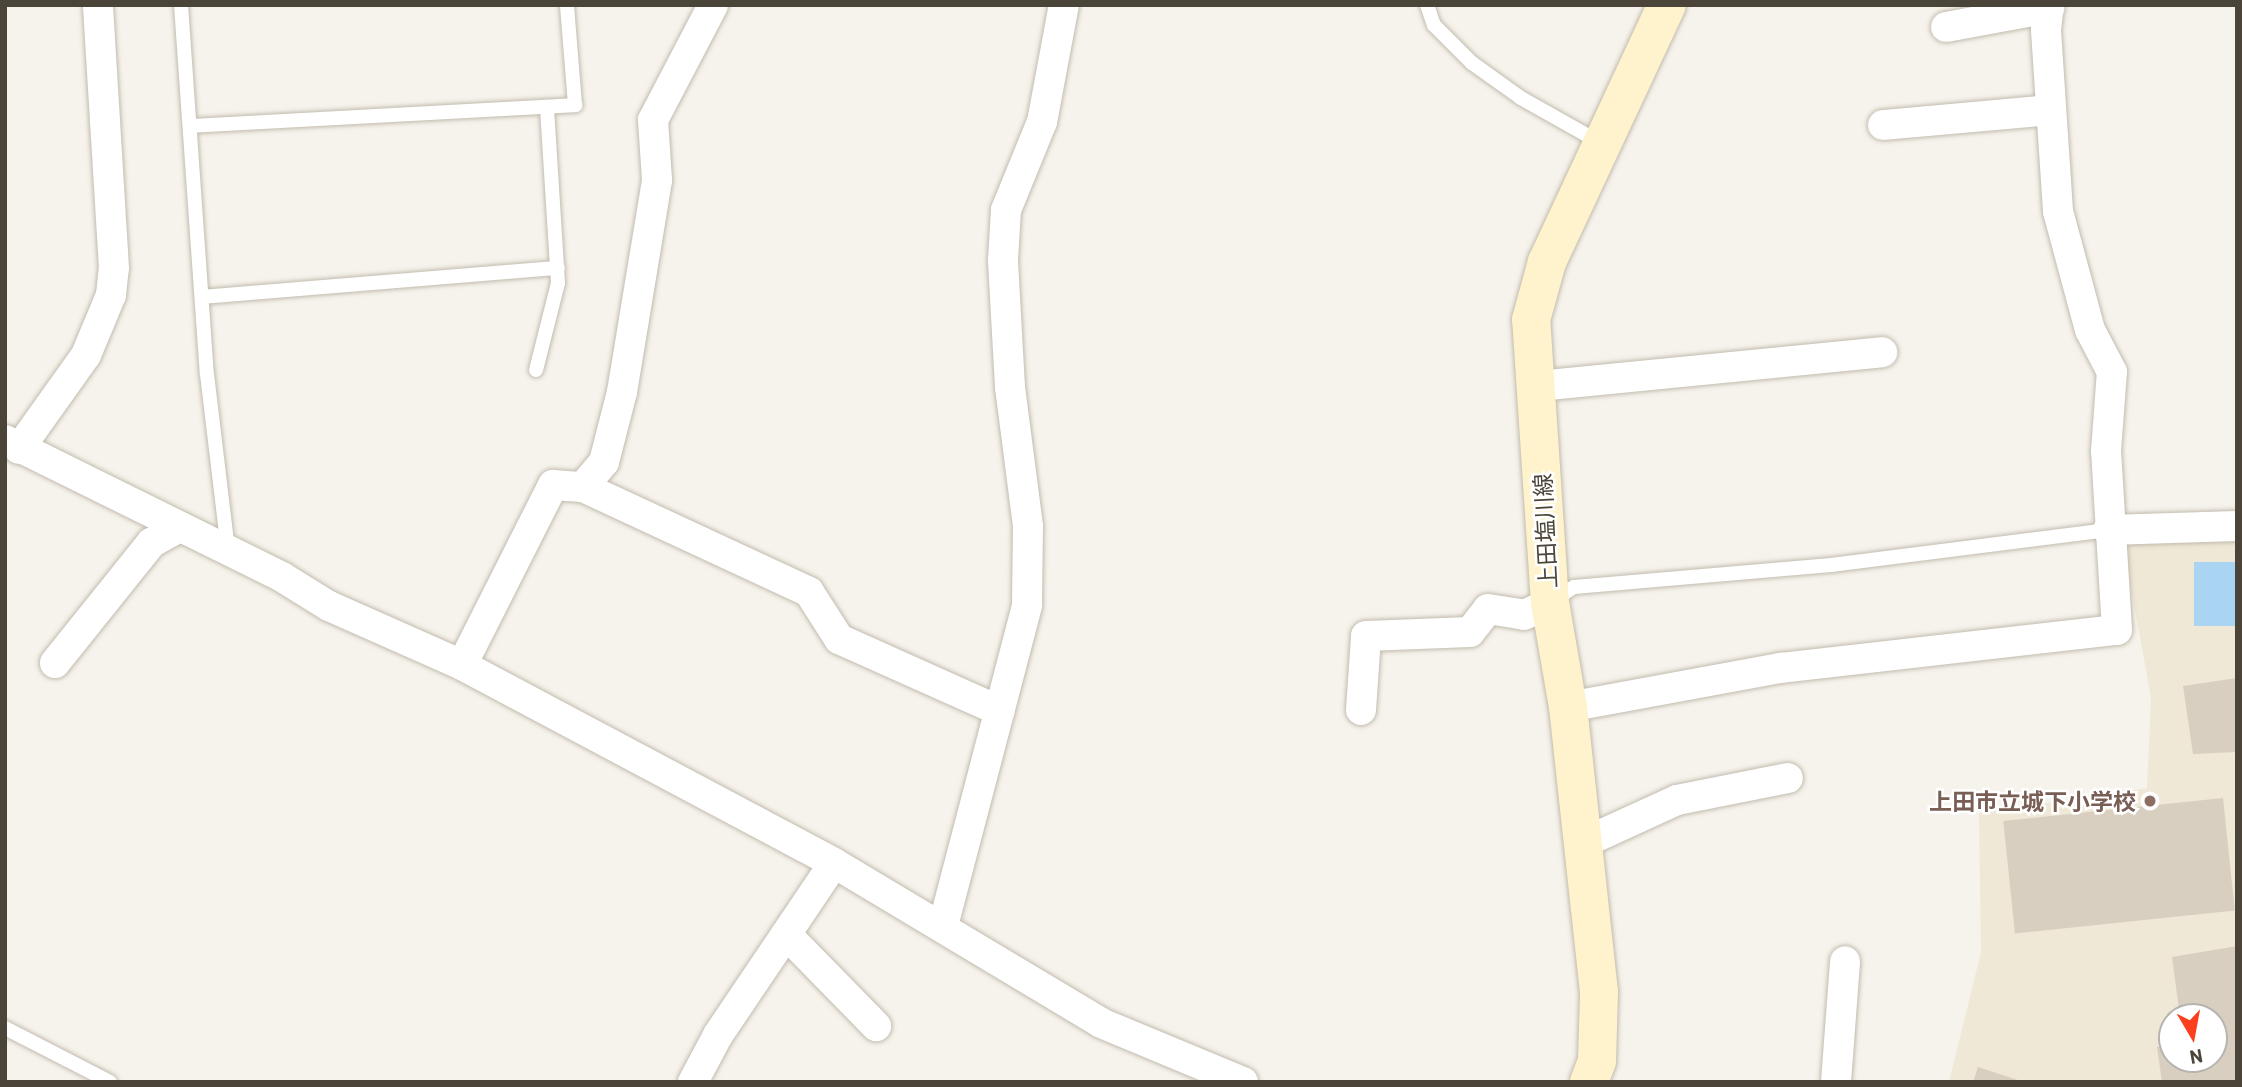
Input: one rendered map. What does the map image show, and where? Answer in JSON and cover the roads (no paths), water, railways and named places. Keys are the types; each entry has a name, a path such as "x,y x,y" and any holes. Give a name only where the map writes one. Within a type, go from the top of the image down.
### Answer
{"main road":[{"name":"上田塩川線","path":"1589,1082 1597,1061 1599,992 1568,706 1550,603 1538,386 1531,320 1547,262 1667,5"}],"street":[{"path":"98,5 114,268 111,295 86,355 12,445 228,550 329,606 462,666 835,863 1101,1023 1243,1082"},
{"path":"583,487 604,462 622,392 657,180 653,120 713,5"},
{"path":"943,926 1027,605 1028,526 1010,387 1003,260 1006,210 1042,122 1064,5"},
{"path":"1568,706 1781,668 2117,630 2108,530 2106,451 2112,372 2090,330 2072,272 2058,211 2050,110 2049,7 1946,27"},
{"path":"1883,125 2050,110"},
{"path":"1538,386 1882,352"},
{"path":"462,666 554,485 583,487 809,592 839,639 1000,711"},
{"path":"2108,530 2237,526"},
{"path":"55,663 151,543 180,527"},
{"path":"1361,710 1366,636 1470,632 1488,609 1524,615 1550,603"},
{"path":"1583,843 1677,800 1788,778"},
{"path":"693,1082 718,1035 835,863"},
{"path":"786,934 876,1026"},
{"path":"1836,1082 1845,961"}],"lane":[{"path":"181,5 202,297 228,550"},
{"path":"190,126 575,105 567,5"},
{"path":"1427,5 1434,25 1472,63 1521,98 1602,144"},
{"path":"536,370 551,320 558,268 547,107"},
{"path":"202,297 558,268"},
{"path":"1550,603 1574,587 1831,565 2108,530"},
{"path":"5,1028 110,1082"}],"water":[{"path":"2194,562 2237,562 2237,626 2194,626"}],"place":[{"name":"上田市立城下小学校","path":"2150,801"}]}
